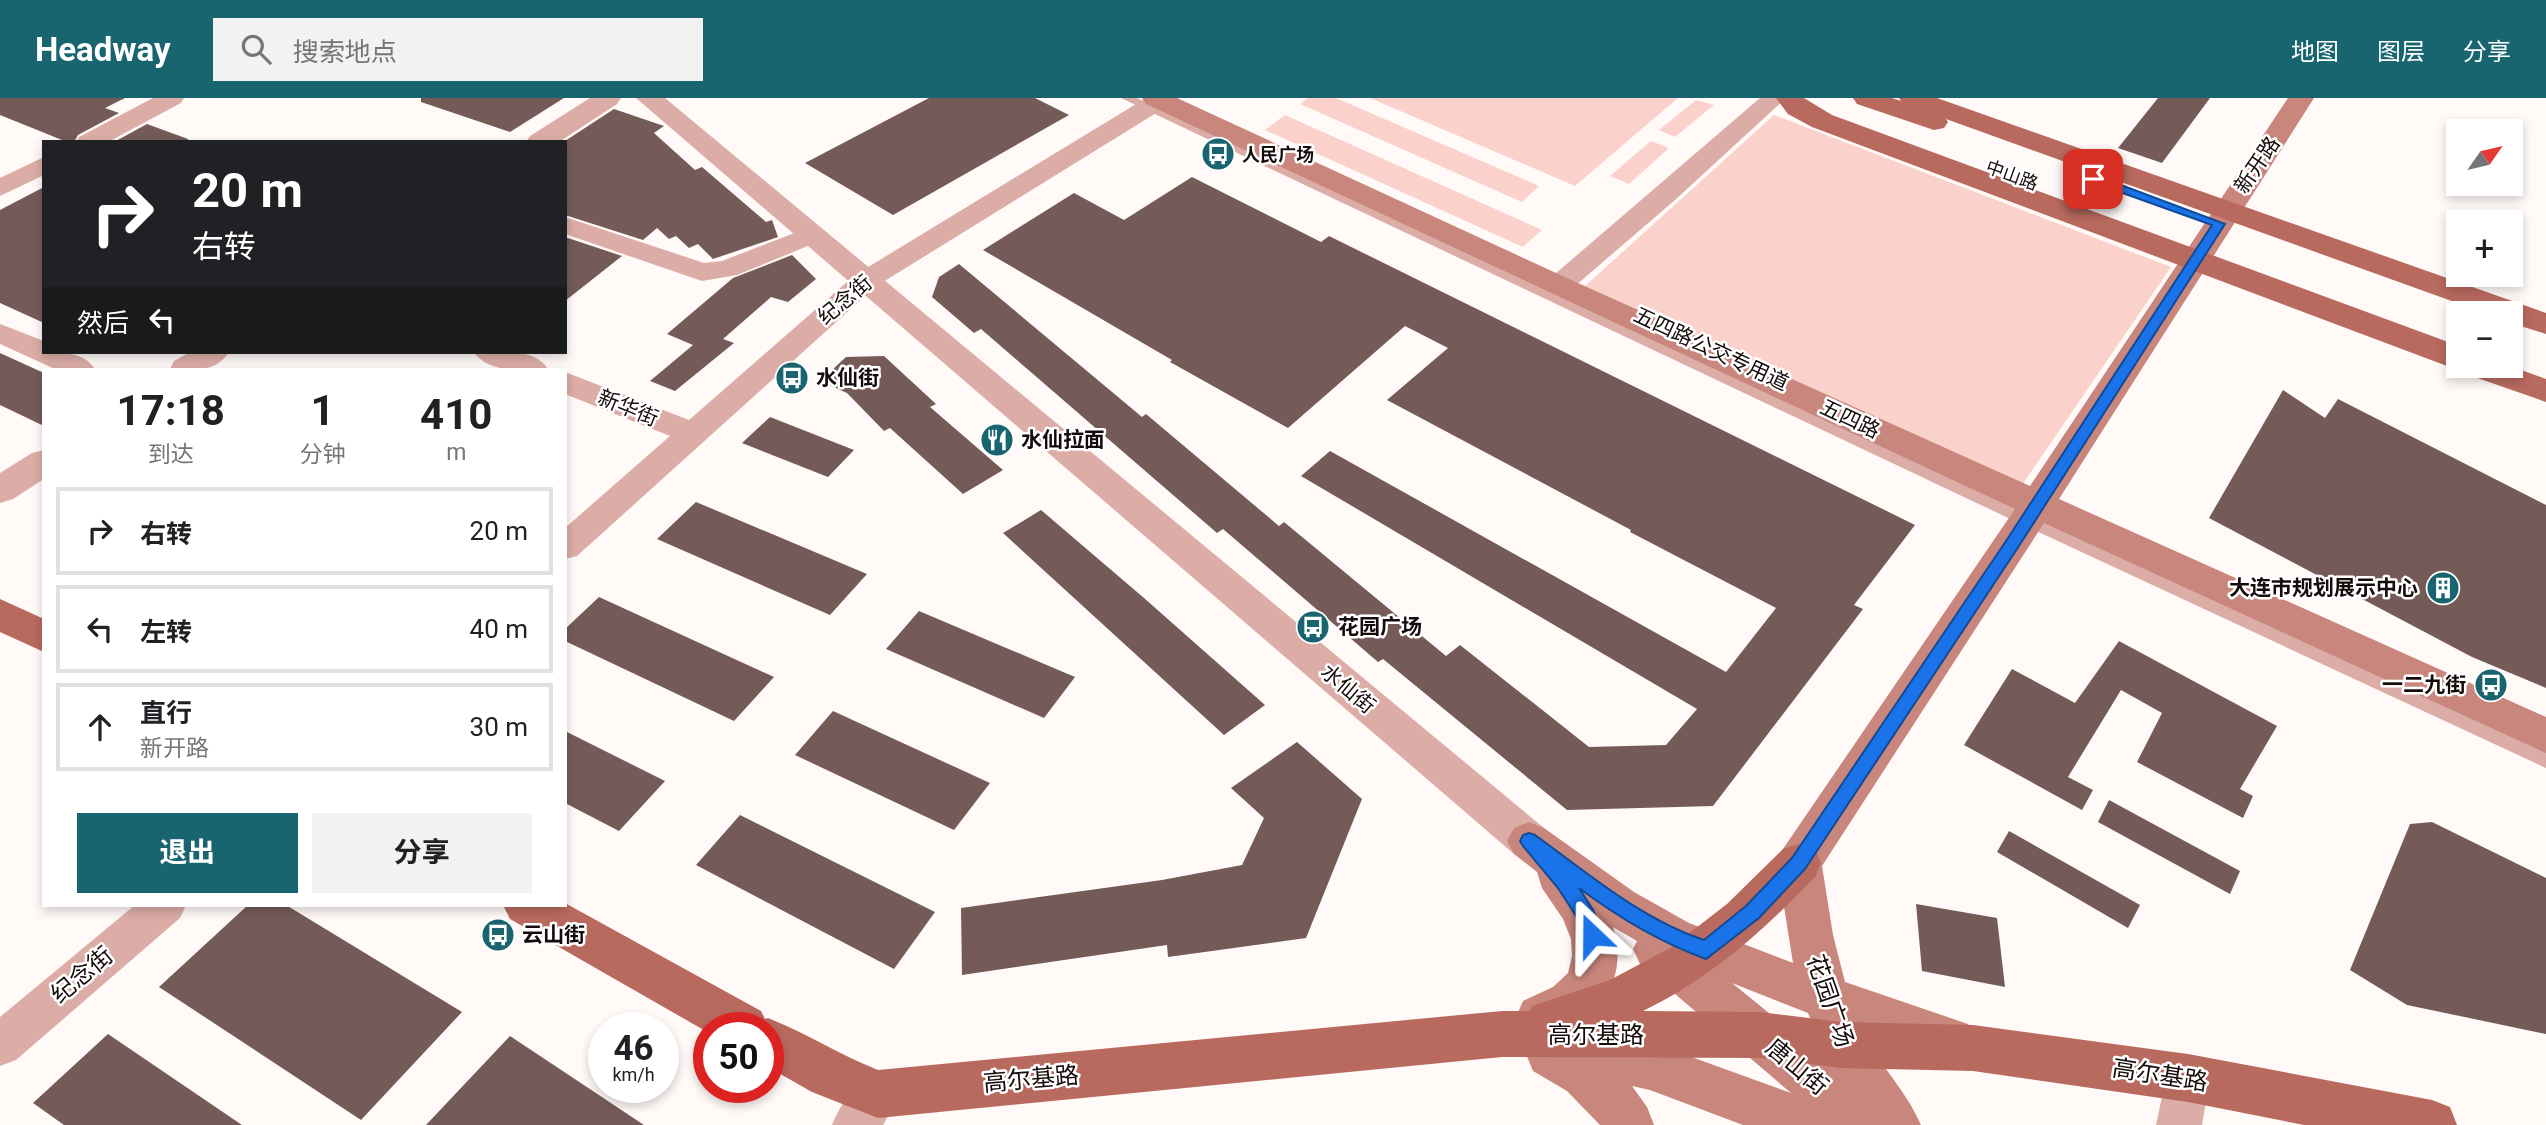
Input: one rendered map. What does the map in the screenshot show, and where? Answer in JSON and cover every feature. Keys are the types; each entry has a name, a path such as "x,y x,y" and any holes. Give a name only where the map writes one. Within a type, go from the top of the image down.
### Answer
{"main road":[{"path":"1789,98 1798,108 1822,121 2212,235 2546,324"},
{"name":"中山路","path":"1802,98 2212,235 2446,307"},
{"name":"中山路","path":"1866,98 2212,235 2446,333"},
{"path":"1912,98 2212,235 2404,338 2446,353"},
{"name":"新开路","path":"1798,863 2032,513 2301,98"},
{"name":"五四路","path":"1147,101 1558,286 2032,513 2546,736"},
{"path":"2523,334 2546,342"},
{"path":"2404,338 2446,347"},
{"path":"2523,363 2546,370"},
{"path":"2511,378 2546,391"},
{"path":"0,614 42,636"},
{"path":"1529,841 1618,906 1673,938 1759,1035"},
{"path":"1502,1034 1571,1002 1588,982 1598,955 1587,916 1565,883 1529,841"},
{"path":"1502,1034 1580,1014 1651,986 1693,959 1752,912 1798,863 1831,960 1863,992 1973,1048"},
{"name":"花园广场","path":"1798,863 1808,934 1842,1045 1871,1095 1896,1125"},
{"path":"530,907 717,1012"},
{"path":"1693,959 1827,998 1973,1048"},
{"path":"1502,1034 1567,1061 1619,1107 1629,1125"},
{"path":"1502,1034 1650,1066 1809,1125"},
{"name":"高尔基路","path":"784,1050 830,1075 866,1109 1502,1034 1759,1035 1842,1045 1973,1048 2188,1078 2432,1125"},
{"name":"唐山街","path":"1759,1035 1867,1125"}],"street":[{"path":"92,140 172,98"},
{"path":"543,140 608,98"},
{"name":"水仙街","path":"649,98 1529,841"},
{"path":"1558,286 1774,98"},
{"name":"纪念街","path":"567,545 865,281 1147,101"},
{"path":"0,156 41,169"},
{"path":"0,188 41,169"},
{"path":"567,226 702,272 727,269 810,235"},
{"path":"0,333 42,352"},
{"path":"47,354 78,368"},
{"path":"188,368 210,354"},
{"path":"494,354 530,368"},
{"name":"新华街","path":"567,383 692,433"},
{"path":"0,490 42,463"},
{"name":"纪念街","path":"0,1045 163,907"},
{"path":"2179,1125 2188,1078"}],"lane":[{"name":"五四路公交专用道","path":"1147,101 2032,513 2546,760"}],"shaded area":[{"path":"1308,98 1336,98 1539,186 1522,202 1300,104"},
{"path":"1370,98 1678,98 1575,186"},
{"path":"1696,100 1714,105 1675,137 1659,130"},
{"path":"1285,115 1542,230 1523,247 1265,130"},
{"path":"1774,115 2171,267 2020,488 1584,287"},
{"path":"1651,141 1669,148 1629,184 1610,176"}],"building":[{"path":"0,98 125,98 105,108 119,113 78,135 75,140 62,140 0,115"},
{"path":"421,98 564,98 510,132 421,102"},
{"path":"929,98 1035,98 1069,115 893,215 805,163"},
{"path":"2158,98 2210,98 2162,163 2118,148"},
{"path":"614,109 664,126 654,133 695,170 702,167 766,222 772,220 778,237 713,259 698,244 689,248 676,236 669,239 657,228 643,240 567,216 567,140"},
{"path":"147,124 188,139 188,140 118,140"},
{"path":"1192,177 1321,242 1329,236 1915,525 1854,605 1863,609 1713,806 1567,810 1383,659 1378,662 1223,529 1217,533 981,329 974,333 932,297 939,277 959,264 1142,417 1146,414 1279,526 1284,522 1446,656 1460,645 1589,747 1666,745 1697,709 1301,476 1330,451 1726,672 1776,608 1387,400 1448,348 1405,326 1288,428 1170,362 1172,360 983,250 1074,193 1124,220"},
{"path":"42,188 42,322 0,303 0,210"},
{"path":"567,238 622,256 567,299"},
{"path":"792,255 816,279 788,302 771,297 723,339 734,343 675,391 650,381 693,345 667,334 733,278"},
{"path":"0,353 42,372 42,425 0,405"},
{"path":"884,356 936,404 930,407 1003,470 963,494 890,428 884,431 847,393 820,381 846,357"},
{"name":"大连市规划展示中心","path":"2283,390 2325,418 2338,399 2546,505 2546,688 2472,657 2209,518"},
{"path":"770,417 854,450 828,477 742,443"},
{"path":"696,502 867,574 830,615 657,539"},
{"path":"1041,510 1265,705 1224,735 1003,533"},
{"path":"599,597 774,677 734,721 567,642 567,627"},
{"path":"919,611 1075,677 1044,718 886,649"},
{"path":"2119,641 2277,726 2240,789 2253,796 2243,818 2137,762 2162,713 2121,690 2068,777 2093,790 2082,810 1964,745 2012,669 2075,703"},
{"path":"833,711 990,783 954,830 795,755"},
{"path":"567,732 665,781 619,831 567,804"},
{"path":"1297,742 1362,799 1306,938 1168,957 1167,945 962,975 961,908 1162,880 1242,865 1264,818 1231,788"},
{"path":"2109,800 2240,871 2230,894 2098,822"},
{"path":"740,815 935,912 894,969 696,865"},
{"path":"2432,822 2546,878 2546,1034 2407,1005 2350,970 2410,824"},
{"path":"2009,831 2140,905 2128,928 1997,852"},
{"path":"1916,904 1997,918 2005,987 1922,971"},
{"path":"246,907 289,907 462,1012 361,1120 159,987"},
{"path":"108,1034 242,1125 64,1125 33,1103"},
{"path":"510,1036 588,1088 588,1103 611,1103 644,1125 426,1125"}],"place":[{"name":"人民广场","path":"1218,154"},
{"name":"水仙街","path":"792,378"},
{"name":"水仙拉面","path":"997,440"},
{"name":"大连市规划展示中心","path":"2443,588"},
{"name":"花园广场","path":"1313,627"},
{"name":"一二九街","path":"2491,685"},
{"name":"云山街","path":"498,935"}],"route":[{"path":"1592,935 1587,916 1565,883 1529,841 1618,906 1673,938 1706,950 1752,912 1798,863 2011,545 2219,224 2093,179"}]}
